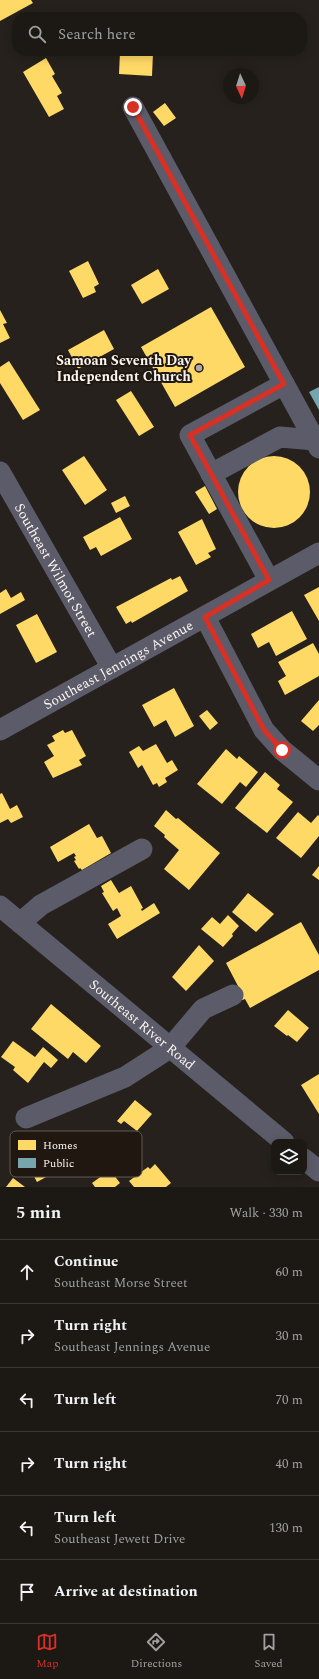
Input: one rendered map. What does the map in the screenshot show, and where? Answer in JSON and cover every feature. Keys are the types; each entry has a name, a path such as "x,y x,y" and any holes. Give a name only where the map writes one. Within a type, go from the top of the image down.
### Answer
{"street":[{"path":"133,107 317,444"},
{"path":"269,580 190,435 284,384"},
{"path":"211,474 280,437 317,444"},
{"name":"Southeast Wilmot Street","path":"0,472 112,668"},
{"name":"Southeast Jennings Avenue","path":"0,730 205,617 319,552"},
{"path":"205,617 264,730 282,750 319,780"},
{"path":"20,923 42,905 142,849"},
{"name":"Southeast River Road","path":"0,906 280,1139"},
{"path":"26,1118 125,1077 170,1048 203,1009 234,995"},
{"path":"307,1161 319,1171"}],"building: Homes":[{"path":"0,0 31,0 33,3 16,12 12,12 12,14 0,21"},
{"path":"120,56 153,56 152,76 119,74"},
{"path":"46,58 55,74 52,76 62,93 57,96 64,109 49,117 23,72"},
{"path":"165,103 176,118 164,126 153,112"},
{"path":"88,261 99,284 94,287 96,292 83,298 69,271"},
{"path":"158,269 169,289 142,304 131,285"},
{"path":"211,307 245,367 175,407 141,347"},
{"path":"0,310 7,323 3,324 10,338 0,343"},
{"path":"104,330 114,349 78,369 68,350"},
{"path":"9,361 40,410 23,420 0,383 0,367"},
{"path":"131,391 154,427 139,436 116,400"},
{"path":"84,456 107,490 85,505 62,470"},
{"path":"274,456 294,462 304,472 310,492 304,512 294,522 274,528 254,522 244,512 238,492 244,472 254,462"},
{"path":"205,486 217,509 209,514 195,492"},
{"path":"125,496 130,506 116,513 111,503"},
{"path":"120,517 132,539 101,556 96,547 90,550 83,537"},
{"path":"202,519 216,549 208,553 211,557 196,565 178,532"},
{"path":"180,576 188,591 132,623 131,621 126,624 116,607 171,578 172,580"},
{"path":"319,587 319,621 304,595"},
{"path":"6,589 11,598 21,592 25,600 0,614 0,593"},
{"path":"292,611 307,639 276,656 269,642 258,648 251,634"},
{"path":"37,614 57,652 36,663 16,625"},
{"path":"313,643 319,654 319,676 285,695 278,681 286,676 278,662"},
{"path":"174,688 194,726 175,737 166,720 154,727 142,705"},
{"path":"319,700 319,725 313,731 301,721"},
{"path":"207,710 218,723 210,730 199,716"},
{"path":"63,730 65,733 72,730 86,756 79,760 82,765 53,778 44,762 54,756 47,745 55,741 52,736"},
{"path":"156,744 167,763 172,760 178,770 165,778 167,782 159,787 157,783 153,785 142,765 138,768 129,752 139,746 143,751"},
{"path":"226,749 237,759 239,756 258,772 246,787 240,782 222,804 197,784"},
{"path":"265,772 280,785 277,789 293,802 267,833 235,808"},
{"path":"2,793 10,809 17,805 23,817 11,823 8,819 0,823 0,794"},
{"path":"166,810 176,819 178,818 220,853 189,890 164,869 179,850 154,826"},
{"path":"298,812 311,823 318,815 319,816 319,836 301,858 276,838"},
{"path":"89,824 97,838 102,836 111,853 82,870 80,868 79,869 74,861 76,860 74,857 76,856 74,853 58,862 50,847"},
{"path":"319,866 319,880 312,875"},
{"path":"111,880 119,893 131,886 143,908 141,909 142,911 154,903 160,913 117,939 108,924 121,916 117,908 113,911 102,893 104,892 101,886"},
{"path":"248,893 274,914 256,932 232,912"},
{"path":"228,915 239,926 232,934 233,936 223,947 201,929 212,917 220,924"},
{"path":"301,922 319,955 319,970 250,1008 245,999 242,1000 236,989 239,988 226,963"},
{"path":"199,945 214,961 186,991 172,977"},
{"path":"51,1004 101,1046 86,1063 73,1052 68,1059 31,1029"},
{"path":"288,1010 309,1028 297,1042 274,1026"},
{"path":"13,1041 35,1057 43,1047 58,1060 51,1068 44,1062 28,1083 13,1070 15,1067 1,1057"},
{"path":"319,1074 319,1114 301,1085"},
{"path":"135,1100 152,1114 137,1131 124,1121 121,1124 117,1121"},
{"path":"155,1164 171,1183 166,1187 134,1187 129,1181 134,1177 142,1177 142,1171 148,1167 150,1169"},
{"path":"34,1177 46,1177 37,1182"},
{"path":"100,1177 115,1177 120,1183 115,1187 95,1187 92,1183"},
{"path":"13,1178 25,1187 6,1187"}],"building: Public":[{"path":"319,387 319,410 309,392"}],"place":[{"name":"Samoan Seventh Day Independent Church","path":"199,368"}],"route":[{"path":"133,107 284,384 190,435 269,580 205,617 264,730 282,750"}]}
